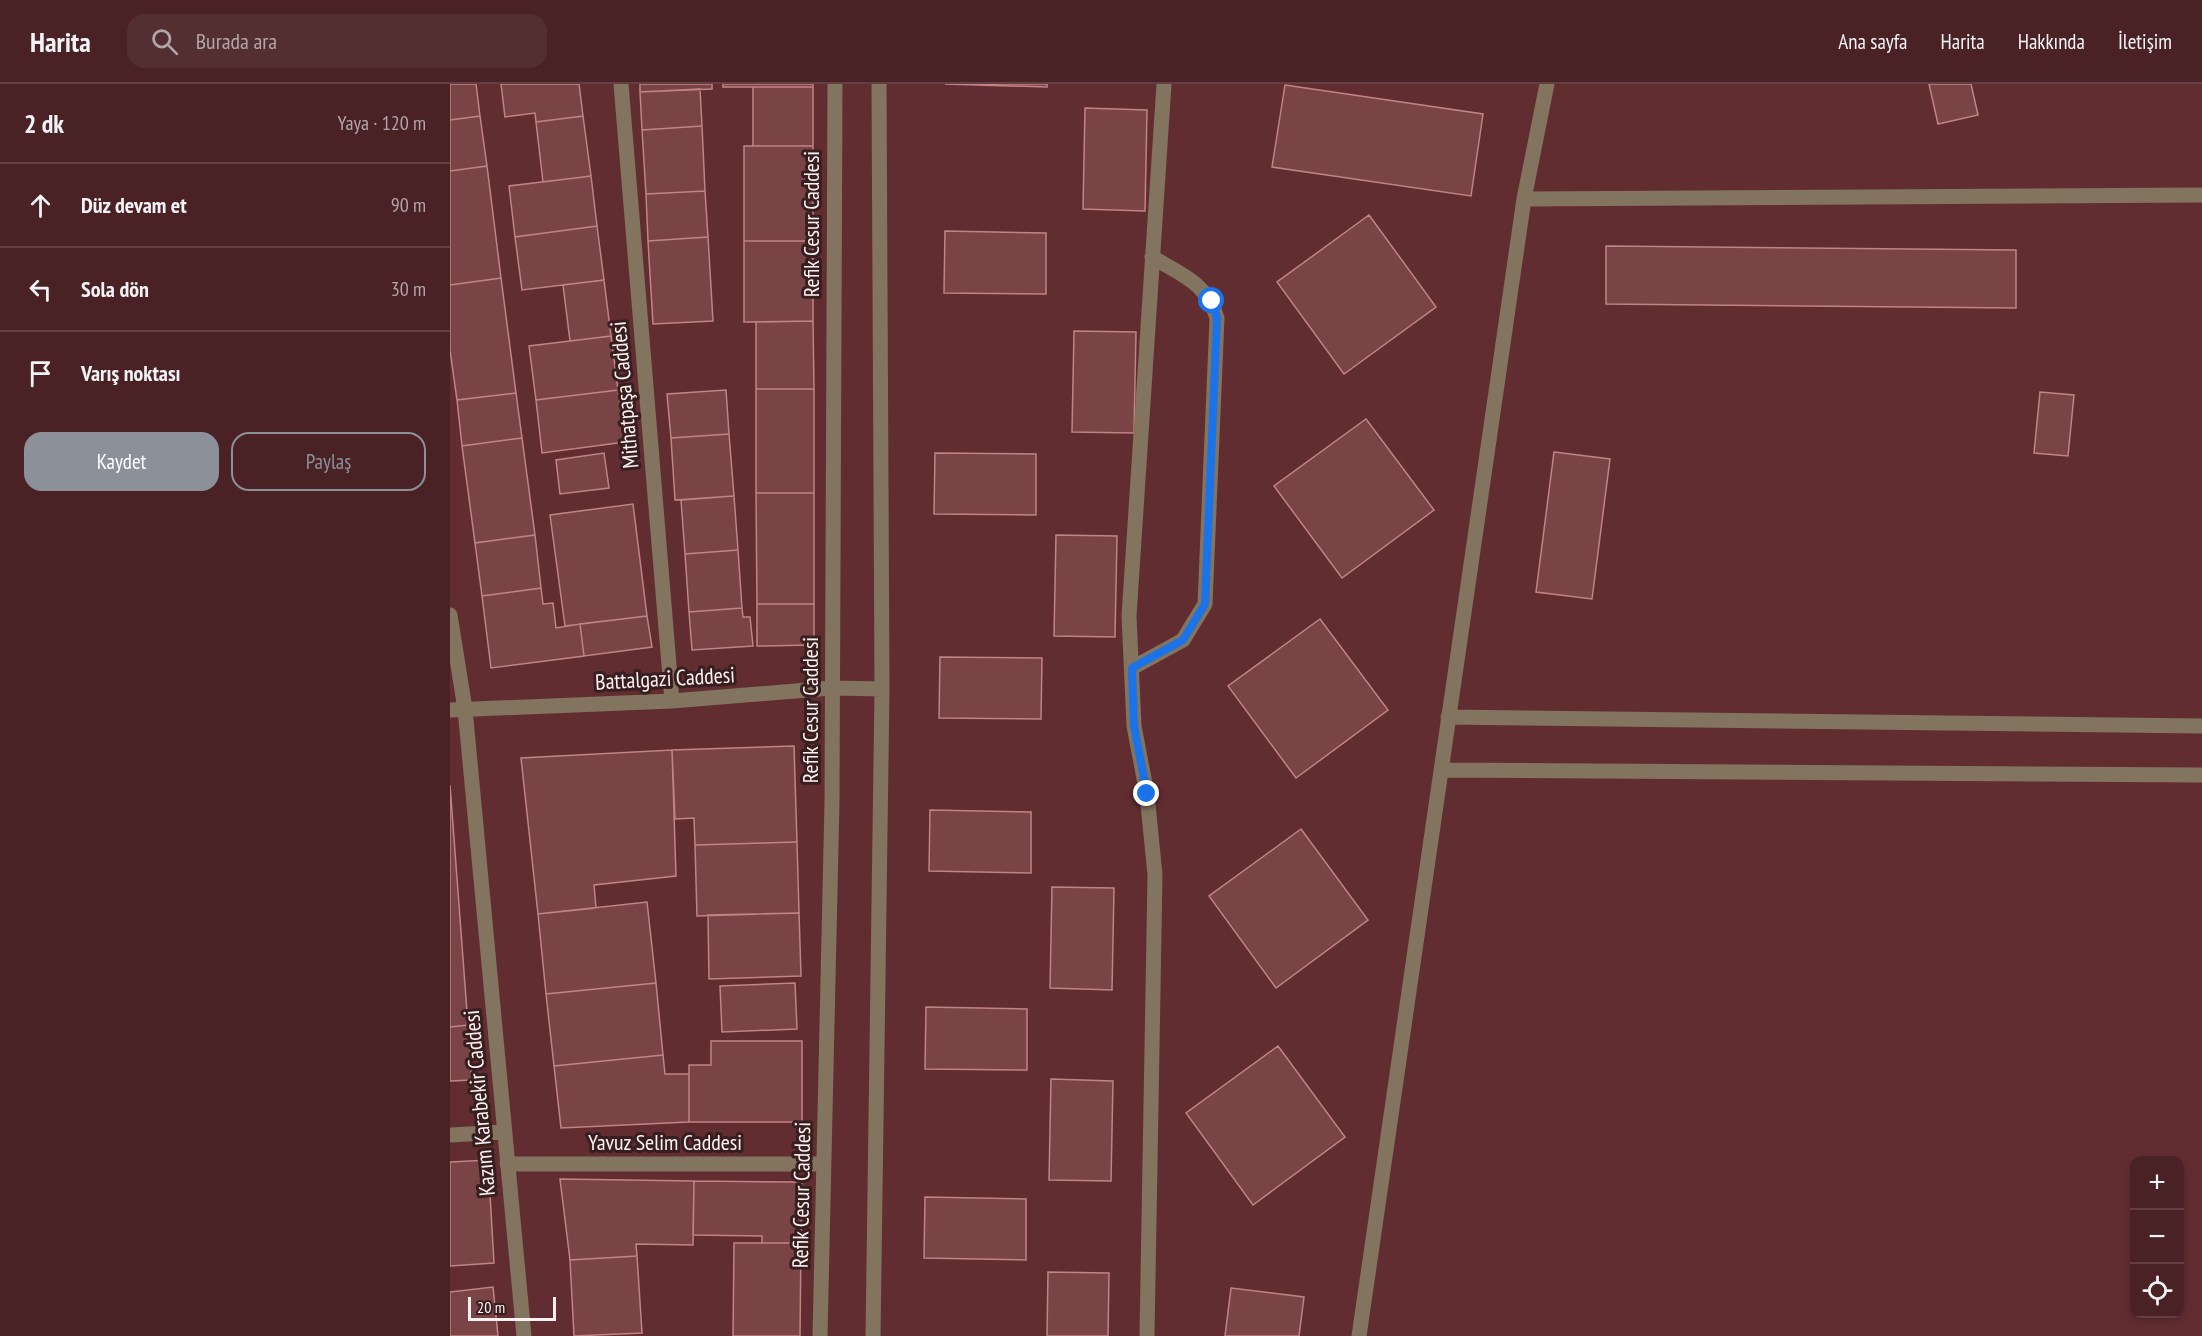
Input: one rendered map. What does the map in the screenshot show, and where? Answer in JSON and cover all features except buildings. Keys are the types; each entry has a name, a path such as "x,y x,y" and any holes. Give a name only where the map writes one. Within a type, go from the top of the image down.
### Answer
{"street":[{"name":"Mithatpaşa Caddesi","path":"621,84 672,701"},
{"name":"Refik Cesur Caddesi","path":"820,1336 832,802 835,84"},
{"path":"873,1336 882,689 879,84"},
{"path":"1147,1336 1155,875 1147,794 1134,726 1129,616 1164,84"},
{"path":"1359,1336 1524,199 1547,84"},
{"path":"1524,199 2202,195"},
{"path":"1132,668 1183,640 1205,604 1217,318 1212,301 1197,284 1152,257"},
{"name":"Kazım Karabekir Caddesi","path":"450,615 524,1336"},
{"name":"Battalgazi Caddesi","path":"458,710 672,701 832,688 882,689"},
{"path":"1448,717 2202,726"},
{"path":"1441,770 2202,775"},
{"path":"450,1135 504,1132"},
{"name":"Yavuz Selim Caddesi","path":"507,1164 824,1164"}],"route":[{"path":"1147,794 1134,726 1132,668 1183,640 1205,604 1217,318 1212,301"}]}
